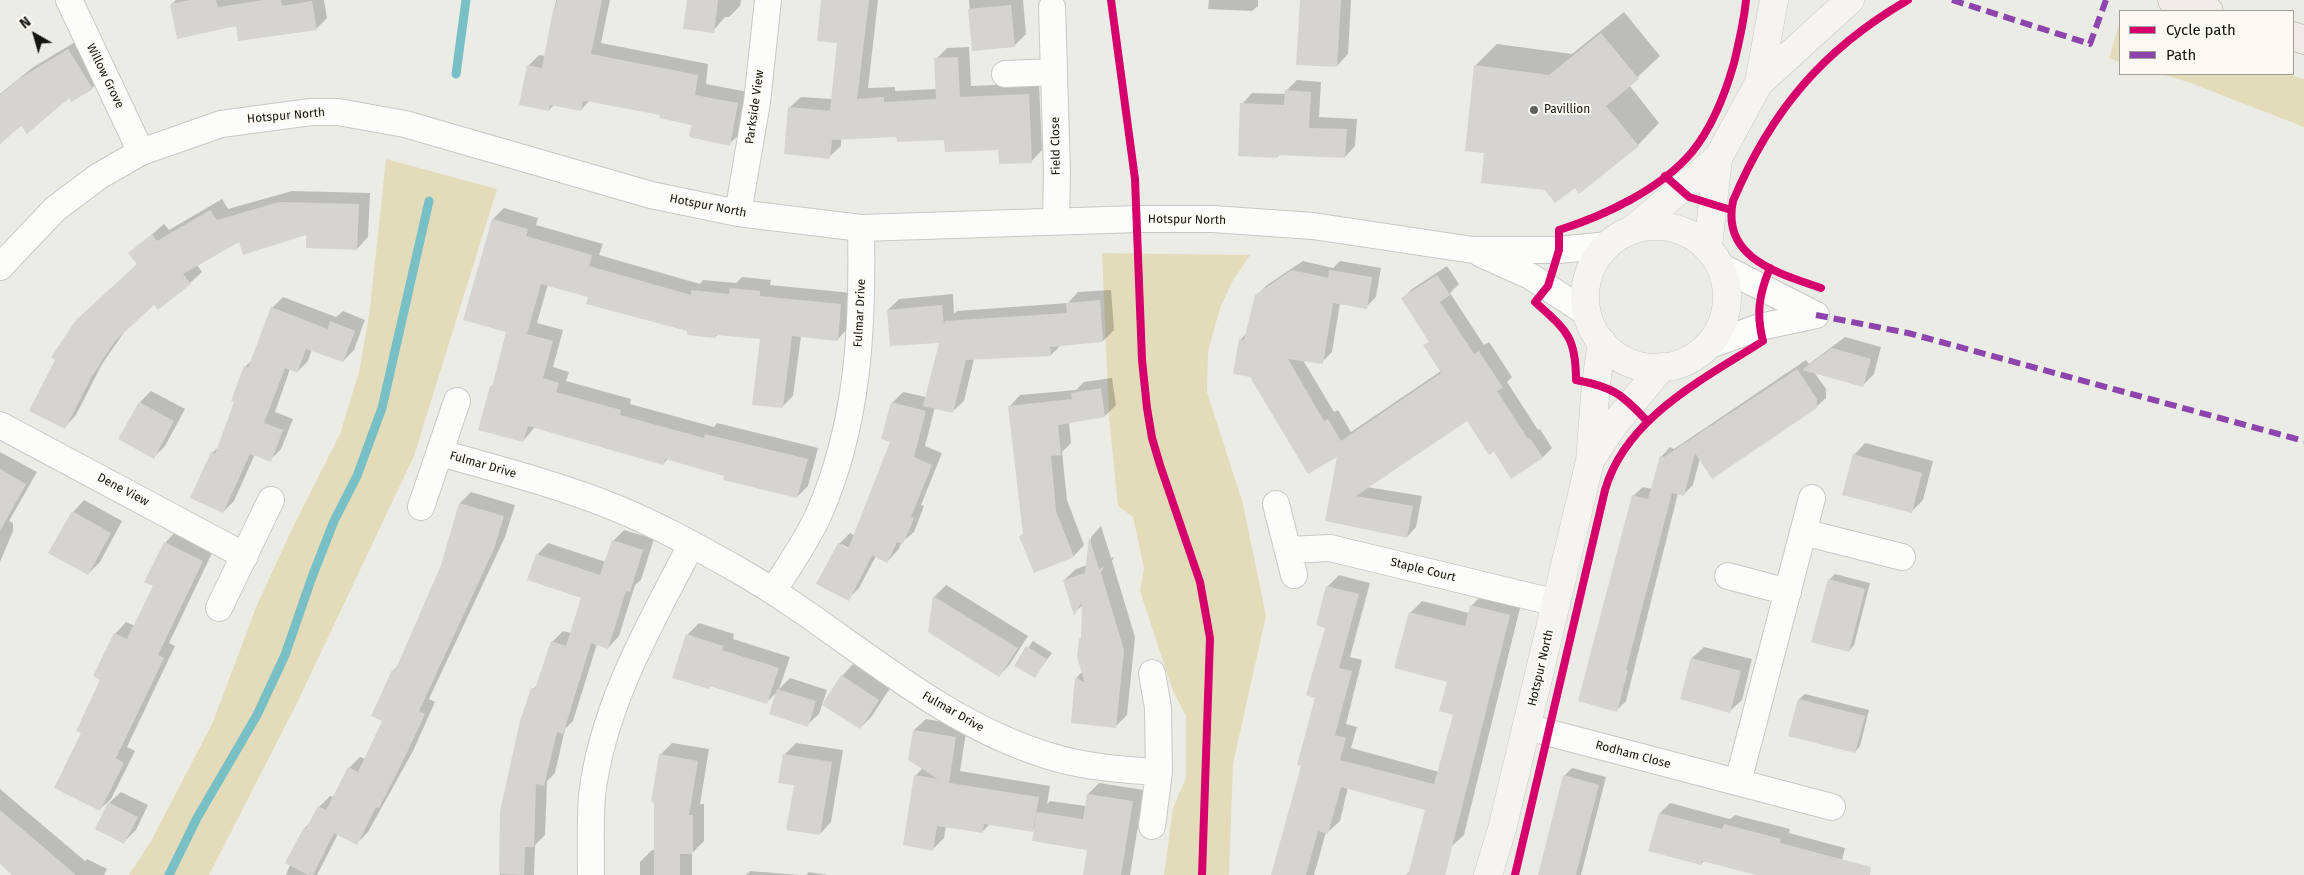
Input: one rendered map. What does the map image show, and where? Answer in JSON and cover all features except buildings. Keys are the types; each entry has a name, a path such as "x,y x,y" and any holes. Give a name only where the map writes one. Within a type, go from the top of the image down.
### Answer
{"main road":[{"path":"2172,0 2206,10"}],"street":[{"name":"Willow Grove","path":"69,0 141,152"},
{"name":"Parkside View","path":"738,213 757,102 768,0"},
{"path":"1632,230 1654,226 1678,229 1699,240 1714,256 1816,315 1760,327 1707,346 1687,361 1662,367 1640,366 1610,351 1595,333 1587,313 1586,291 1590,271 1601,252 1608,245 1632,230 1718,158 1759,83 1774,0"},
{"path":"1759,83 1850,0"},
{"name":"Field Close","path":"1052,7 1056,221"},
{"path":"1005,74 1054,72"},
{"name":"Hotspur North","path":"0,267 55,209 99,176 141,152 222,124 279,114 338,112 405,124 651,195 738,213 861,228 1056,221 1213,219 1313,226 1474,250 1559,250 1608,245"},
{"path":"1707,346 1722,325 1726,313 1727,288 1714,256 1718,158"},
{"name":"Fulmar Drive","path":"773,591 799,551 818,516 833,477 847,429 857,378 861,321 861,228"},
{"name":"Hotspur North","path":"1474,250 1536,280 1587,313"},
{"path":"1590,460 1596,384 1602,342"},
{"path":"1590,460 1615,423 1662,367"},
{"path":"421,507 441,453 457,401"},
{"name":"Dene View","path":"0,425 245,556"},
{"name":"Fulmar Drive","path":"441,453 508,472 600,502 692,545 773,591 939,705 976,726 1017,745 1085,765 1159,772"},
{"name":"Hotspur North","path":"1488,875 1502,829 1590,460"},
{"path":"1738,782 1812,498"},
{"path":"219,608 271,500"},
{"path":"1276,504 1294,575"},
{"path":"1804,532 1902,557"},
{"path":"591,875 592,795 602,745 615,699 631,662 692,545"},
{"name":"Staple Court","path":"1288,550 1330,548 1557,603"},
{"path":"1728,576 1788,592"},
{"path":"1152,673 1158,708 1159,772 1152,826"},
{"name":"Rodham Close","path":"1527,727 1832,807"}],"shaded area":[{"path":"2119,24 2119,62 2109,58"},
{"path":"2164,75 2290,75 2304,79 2304,127 2188,82"},
{"path":"386,159 497,189 414,456 297,703 209,875 129,875 151,841 213,722 257,605 292,529 340,434 359,372 370,309"},
{"path":"1102,253 1250,255 1232,282 1220,308 1208,352 1207,392 1243,504 1266,616 1233,764 1229,875 1164,875 1173,808 1186,778 1186,716 1173,691 1140,591 1144,568 1133,517 1118,506 1109,416"}],"waterway":[{"path":"456,74 466,0"},
{"path":"169,875 197,818 257,715 285,655 334,521 357,476 382,408 429,201"}],"marked path":[{"path":"1952,0 2090,44 2106,0"},
{"path":"1816,315 1908,333 2304,441"}],"cycle path":[{"path":"1111,0 1135,179 1142,360 1147,408 1152,438 1160,465 1200,582 1210,638 1202,875"},
{"path":"1647,421 1631,404 1616,393 1576,380 1574,353 1567,335 1562,327 1535,302 1548,286 1559,250 1559,230 1613,209 1648,189 1679,165 1692,152 1706,132 1718,110 1734,63 1746,0"},
{"path":"1821,288 1771,269 1744,250 1736,237 1732,220 1733,201 1764,139 1803,85 1825,61 1850,39 1908,0"},
{"path":"1665,176 1689,197 1731,210"},
{"path":"1515,875 1605,490 1615,464 1630,441 1670,402 1716,370 1763,341 1759,313 1761,295 1770,268"}],"place":[{"name":"Pavillion","path":"1534,110"}]}
